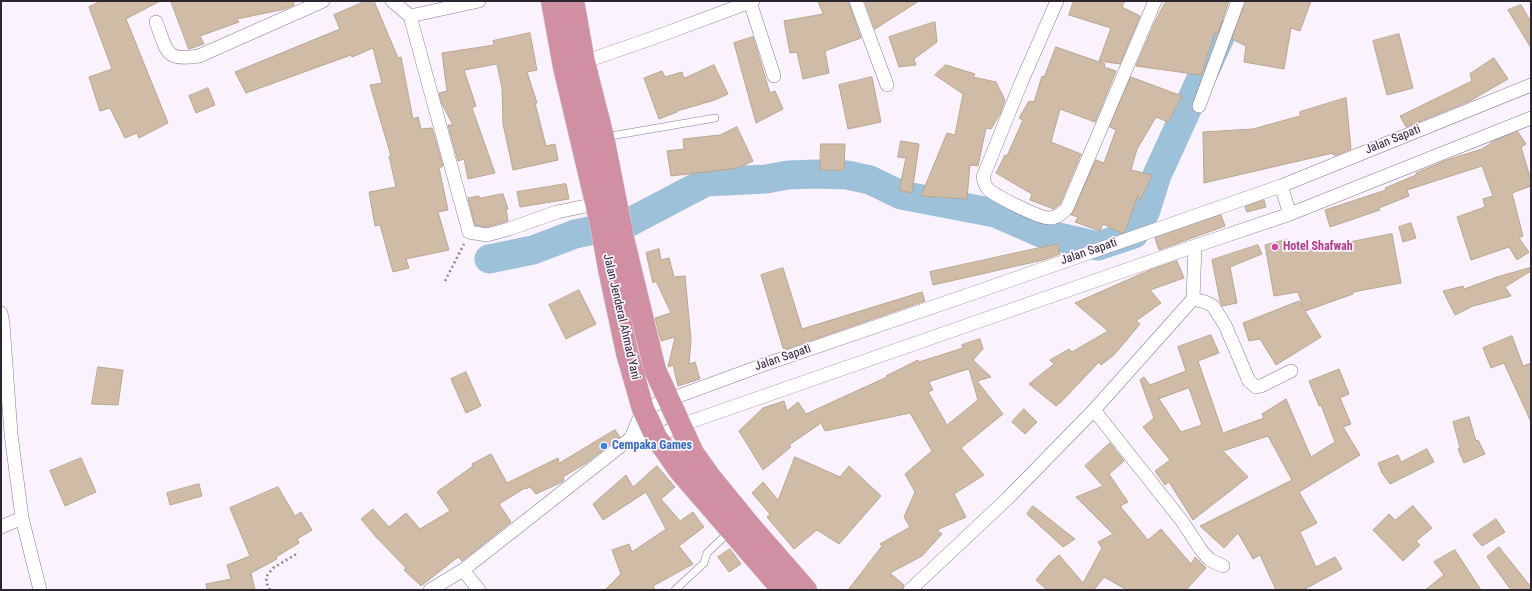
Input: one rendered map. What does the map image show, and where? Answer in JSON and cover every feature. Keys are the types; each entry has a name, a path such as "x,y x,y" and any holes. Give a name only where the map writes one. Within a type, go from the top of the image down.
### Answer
{"highway":[{"name":"Jalan Jenderal Ahmad Yani","path":"552,1 574,65 603,137 609,226 655,370 693,453 710,477 750,526 806,590"},
{"name":"Jalan Jenderal Ahmad Yani","path":"574,1 574,65 609,226 627,353 643,409 656,436 680,471 732,529 783,590"}],"street":[{"path":"156,22 168,53 175,57 187,58 199,56 323,1"},
{"path":"392,1 410,16 469,232 487,235 557,212 609,226"},
{"path":"410,16 479,1"},
{"path":"856,1 887,85"},
{"path":"1057,1 1021,83 983,177 988,190 1034,214 1048,218 1060,216 1067,208 1155,1"},
{"path":"1199,106 1238,1"},
{"path":"574,65 752,2 774,76"},
{"name":"Jalan Sapati","path":"643,409 763,364 952,301 1281,186 1531,85"},
{"path":"631,438 656,436 681,425 1290,214 1531,118"},
{"path":"1281,186 1290,214"},
{"path":"910,590 1007,499 1094,410 1193,299 1195,246"},
{"path":"1193,299 1213,306 1225,325 1249,381 1256,387 1261,386 1291,370"},
{"path":"1,313 11,434 22,518 40,590"},
{"path":"430,590 463,570 631,438 643,409"},
{"path":"1094,410 1182,522 1201,550 1210,560 1223,566"},
{"path":"1,527 22,518"},
{"path":"463,570 479,590"}],"lane":[{"path":"603,137 715,118"},
{"path":"675,590 704,563 708,552 732,529"}],"path":[{"path":"445,281 469,232"},
{"path":"270,590 266,577 273,568 298,553"}],"building":[{"path":"101,1 160,1 126,19 168,123 139,138 137,133 125,138 110,108 100,111 89,77 112,69 89,7"},
{"path":"171,1 294,1 294,5 285,9 237,19 239,22 200,36 204,44 189,49"},
{"path":"366,1 374,1 398,58 401,57 413,119 418,117 421,129 432,128 443,166 439,168 448,210 438,212 449,250 406,259 409,268 393,272 380,225 375,226 369,192 396,187 389,156 391,156 370,85 382,83 373,48 352,57 351,55 246,93 235,72 340,29 334,15"},
{"path":"818,1 848,1 861,38 825,51 829,73 803,79 797,52 790,53 784,21 823,14"},
{"path":"865,1 919,1 875,29"},
{"path":"1074,1 1125,1 1122,7 1140,16 1120,64 1099,61 1111,28 1069,15"},
{"path":"1166,1 1229,1 1218,33 1215,32 1201,75 1136,66"},
{"path":"1246,1 1311,1 1300,31 1291,28 1284,69 1244,62 1246,46 1232,39"},
{"path":"1521,5 1531,22 1531,48 1508,10"},
{"path":"935,22 937,42 914,59 916,65 899,67 889,37"},
{"path":"530,33 537,70 527,72 537,103 535,103 546,146 555,144 558,160 513,170 503,124 502,88 497,64 464,70 476,106 472,108 495,173 468,179 464,159 458,161 448,125 453,125 442,104 439,93 447,91 442,53 494,45 493,41"},
{"path":"1399,34 1413,88 1387,95 1373,41"},
{"path":"753,37 770,93 775,91 783,109 756,123 734,43"},
{"path":"1056,47 1105,64 1104,67 1116,71 1095,122 1060,109 1051,142 1081,154 1060,204 1054,209 1030,200 1032,194 996,173 1005,155 1007,156 1023,120 1019,118 1029,101 1034,102 1042,76 1044,77"},
{"path":"1494,58 1508,79 1470,101 1406,127 1400,116 1472,81 1470,74"},
{"path":"714,65 728,94 715,100 677,111 659,119 644,78 662,71 665,77 682,72 684,78"},
{"path":"946,65 975,74 973,77 996,82 1005,100 1000,114 991,129 986,128 978,166 970,165 967,199 921,196 947,133 955,135 963,94 935,75"},
{"path":"872,77 881,122 848,129 839,85"},
{"path":"1131,77 1182,96 1168,122 1156,117 1137,149 1131,170 1152,175 1140,201 1138,195 1125,232 1121,233 1103,224 1100,231 1075,222 1078,217 1071,215 1096,160 1104,163 1116,130 1110,127"},
{"path":"208,88 215,105 196,113 189,96"},
{"path":"1346,98 1351,149 1337,155 1333,155 1333,153 1204,183 1203,132 1253,129 1300,116 1300,112"},
{"path":"737,127 753,161 738,168 671,176 667,151 684,149 683,139 720,135"},
{"path":"1518,132 1526,144 1521,147 1531,180 1531,186 1512,193 1523,236 1519,238 1529,252 1517,260 1509,247 1471,260 1457,217 1485,207 1483,199 1493,196 1482,166 1407,190 1409,196 1379,208 1380,210 1330,227 1325,210 1386,190 1385,188 1416,175 1416,173 1447,160 1482,149 1494,141"},
{"path":"901,141 919,144 912,193 899,190 906,158 898,157"},
{"path":"821,144 845,144 844,170 820,170"},
{"path":"566,184 569,199 520,207 517,192"},
{"path":"503,194 508,209 506,209 508,221 486,227 475,225 468,198 479,196 479,198"},
{"path":"1264,200 1266,207 1247,212 1245,207"},
{"path":"1221,215 1225,226 1159,250 1155,238"},
{"path":"1411,223 1416,238 1403,242 1399,227"},
{"path":"1392,234 1401,283 1353,292 1353,294 1305,311 1321,337 1276,365 1260,339 1249,341 1243,323 1299,301 1303,307 1298,292 1274,296 1265,245 1287,239 1288,244 1293,242 1296,252"},
{"path":"1058,244 1060,254 1043,260 933,285 930,272"},
{"path":"1258,245 1262,254 1230,267 1237,303 1222,306 1212,260"},
{"path":"659,249 661,260 669,258 674,277 685,276 691,340 689,364 695,362 700,379 678,386 673,365 668,367 675,337 661,341 655,318 671,313 656,281 653,283 646,253"},
{"path":"1177,261 1184,278 1150,290 1161,303 1136,321 1140,324 1114,355 1101,365 1099,362 1061,402 1056,406 1029,384 1054,364 1050,360 1069,349 1072,352 1108,331 1075,303 1150,270"},
{"path":"783,268 802,329 922,292 925,301 786,349 783,348 761,275"},
{"path":"1530,268 1531,271 1505,287 1511,296 1473,306 1455,315 1443,291 1463,286 1464,289 1497,277"},
{"path":"579,290 596,324 566,339 549,305"},
{"path":"1211,335 1219,353 1198,361 1223,433 1264,418 1262,414 1286,399 1311,457 1335,442 1321,405 1319,406 1309,381 1339,369 1349,394 1340,398 1351,424 1343,427 1360,455 1299,492 1317,523 1300,532 1316,567 1335,557 1342,569 1303,590 1276,590 1260,555 1253,559 1238,533 1224,548 1200,526 1292,480 1268,436 1223,451 1248,477 1193,520 1169,482 1165,485 1155,471 1170,460 1143,427 1154,418 1140,380 1144,377 1150,385 1186,371 1178,347","holes":["1189,388 1202,425 1181,432 1159,399"]},
{"path":"1512,336 1523,366 1531,363 1531,422 1504,363 1491,368 1483,348"},
{"path":"980,339 983,349 973,360 991,377 977,381 1003,414 961,448 984,475 954,494 966,517 937,530 942,534 922,556 890,573 904,585 902,590 848,590 882,546 880,544 910,527 904,517 915,492 905,474 932,451 910,413 825,431 821,423 789,445 791,447 763,470 739,431 763,408 784,401 787,411 798,402 806,414 887,377 886,376 918,360 919,362 963,348 962,345","holes":["969,369 978,400 947,425 928,392 933,390 929,382"]},
{"path":"98,367 123,370 118,405 92,404"},
{"path":"466,372 481,406 466,413 451,379"},
{"path":"1024,409 1037,422 1025,434 1012,422"},
{"path":"1469,417 1476,441 1478,440 1485,454 1464,463 1458,449 1460,448 1453,422"},
{"path":"615,430 620,437 586,463 563,477 564,480 562,482 536,494 530,487 525,488 499,504 511,522 462,561 458,557 421,586 404,570 406,568 361,519 373,509 389,527 406,513 420,529 450,511 437,492 473,466 472,464 491,454 507,483 558,458 559,463"},
{"path":"1110,443 1124,461 1109,474 1128,502 1120,506 1148,540 1161,529 1191,564 1195,557 1206,568 1186,590 1127,590 1104,577 1094,590 1047,590 1036,580 1059,555 1083,583 1102,548 1098,542 1113,534 1076,497 1103,486 1085,466"},
{"path":"1427,449 1434,462 1390,484 1382,473 1378,463 1398,455 1401,462"},
{"path":"795,457 840,477 849,466 881,496 839,544 817,530 794,549 767,517 770,514 752,493 763,482 778,500"},
{"path":"81,458 96,492 65,506 50,471"},
{"path":"657,466 675,487 661,499 680,521 693,512 704,527 679,546 693,564 653,586 655,590 605,590 621,574 612,550 629,544 632,552 666,529 646,492 603,520 593,504 626,475 633,487"},
{"path":"199,484 202,496 170,505 167,493"},
{"path":"278,487 295,516 301,512 312,530 297,539 299,543 276,557 277,559 251,573 255,590 207,590 206,584 231,579 227,565 250,556 230,508"},
{"path":"1033,506 1075,539 1063,547 1027,514"},
{"path":"1413,506 1432,528 1416,541 1420,545 1403,561 1373,530 1389,514 1395,520"},
{"path":"1496,519 1505,532 1482,546 1473,535"},
{"path":"1499,547 1531,587 1531,590 1511,590 1487,557"},
{"path":"730,549 741,564 729,572 718,557"},
{"path":"1455,550 1481,590 1425,590 1444,575 1434,562"}],"waterway":[{"path":"489,259 533,250 575,234 628,223 706,182 766,179 788,175 817,174 847,175 870,180 901,195 995,213 1041,233 1098,246 1134,234 1146,210 1157,175 1221,35"}],"place":[{"name":"Hotel Shafwah","path":"1275,247"},
{"name":"Cempaka Games","path":"604,446"}]}
